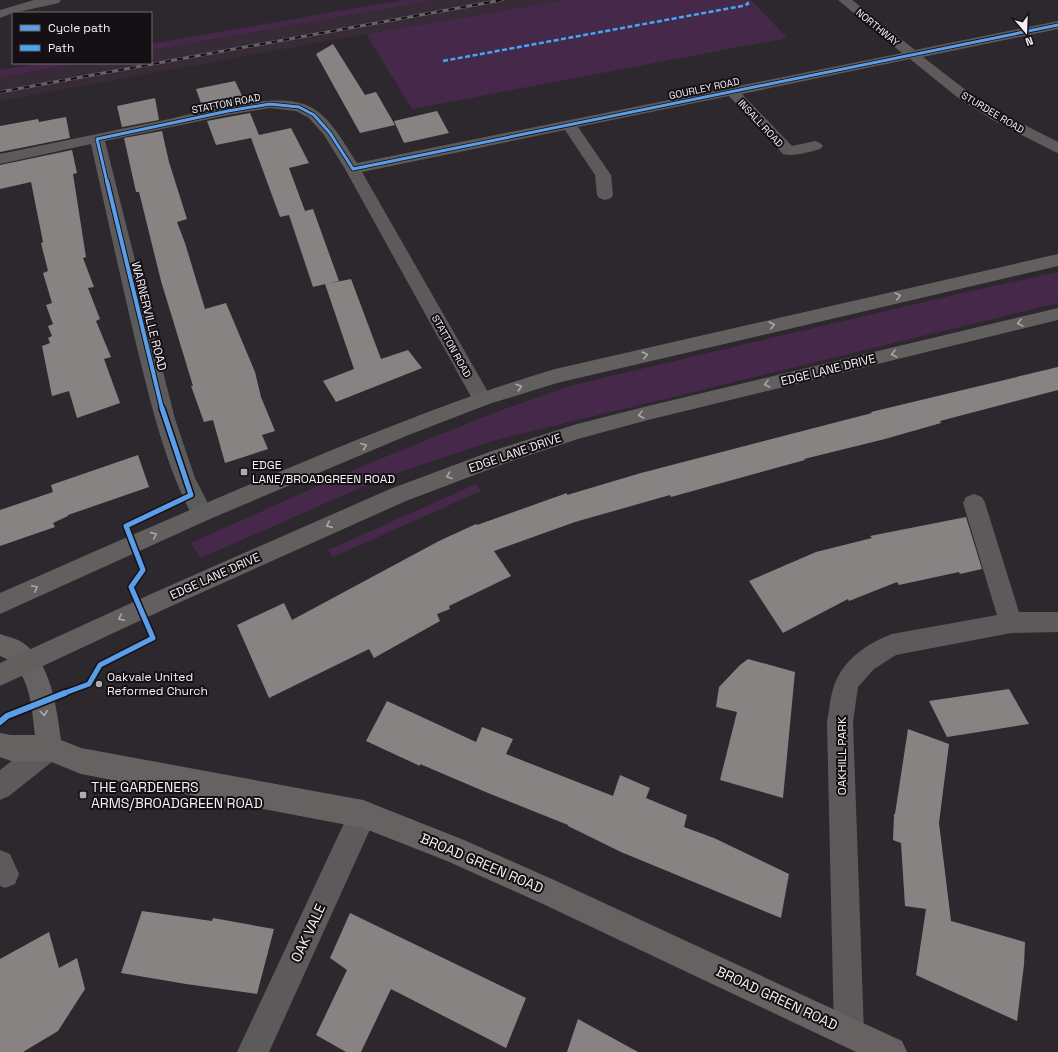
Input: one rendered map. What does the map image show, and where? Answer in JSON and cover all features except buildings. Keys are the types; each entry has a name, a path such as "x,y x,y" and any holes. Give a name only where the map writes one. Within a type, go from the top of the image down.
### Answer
{"highway":[{"path":"0,604 202,513 399,431 482,399 555,376 1058,260"},
{"name":"EDGE LANE DRIVE","path":"0,675 159,601 398,495 499,457 577,432 641,415 1058,314"}],"main road":[{"path":"0,645 8,646 28,662 43,702 49,748"},
{"name":"BROAD GREEN ROAD","path":"0,745 11,748 49,748 81,761 363,814 454,850 553,894 891,1052"}],"street":[{"path":"0,14 38,3 55,0"},
{"name":"NORTHWAY","path":"844,0 912,55"},
{"name":"GOURLEY ROAD","path":"353,169 1058,25"},
{"name":"STURDEE ROAD","path":"912,55 979,106 1058,148"},
{"name":"INSALL ROAD","path":"732,91 788,151 816,146"},
{"name":"STATTON ROAD","path":"97,139 228,111 270,104 299,107 314,115 330,133 353,169 482,399"},
{"path":"569,125 602,175 606,195"},
{"path":"0,159 97,139"},
{"name":"WARNERVILLE ROAD","path":"97,139 129,276 166,421 191,495 202,513"},
{"path":"974,503 1011,623"},
{"name":"OAKHILL PARK","path":"849,1032 840,722 846,688 854,674 864,662 875,653 892,645 1011,623 1058,622"},
{"path":"0,787 49,748"},
{"name":"OAK VALE","path":"253,1052 363,814"}],"shaded area":[{"path":"403,0 565,0 366,34 0,101 0,70 37,64 152,64 152,44"},
{"path":"403,0 433,0 152,50 152,44"},
{"path":"565,0 751,0 787,38 412,109 366,34"},
{"path":"37,64 73,64 0,77 0,70"},
{"path":"1058,272 1058,303 496,440 385,477 201,558 191,543 360,467 499,411 573,385 958,294"},
{"path":"476,484 481,491 333,557 328,550"}],"railway":[{"path":"0,92 502,0"}],"marked path":[{"path":"443,61 742,6 748,4 747,0"}],"cycle path":[{"path":"0,722 7,716 89,684 100,665 153,638 131,587 143,570 126,526 191,495 165,421 97,139 228,111 270,104 299,107 314,115 330,133 353,169 1058,25"}],"place":[{"name":"EDGE LANE/BROADGREEN ROAD","path":"244,472"},
{"name":"Oakvale United Reformed Church","path":"99,684"},
{"name":"THE GARDENERS ARMS/BROADGREEN ROAD","path":"83,795"}]}
